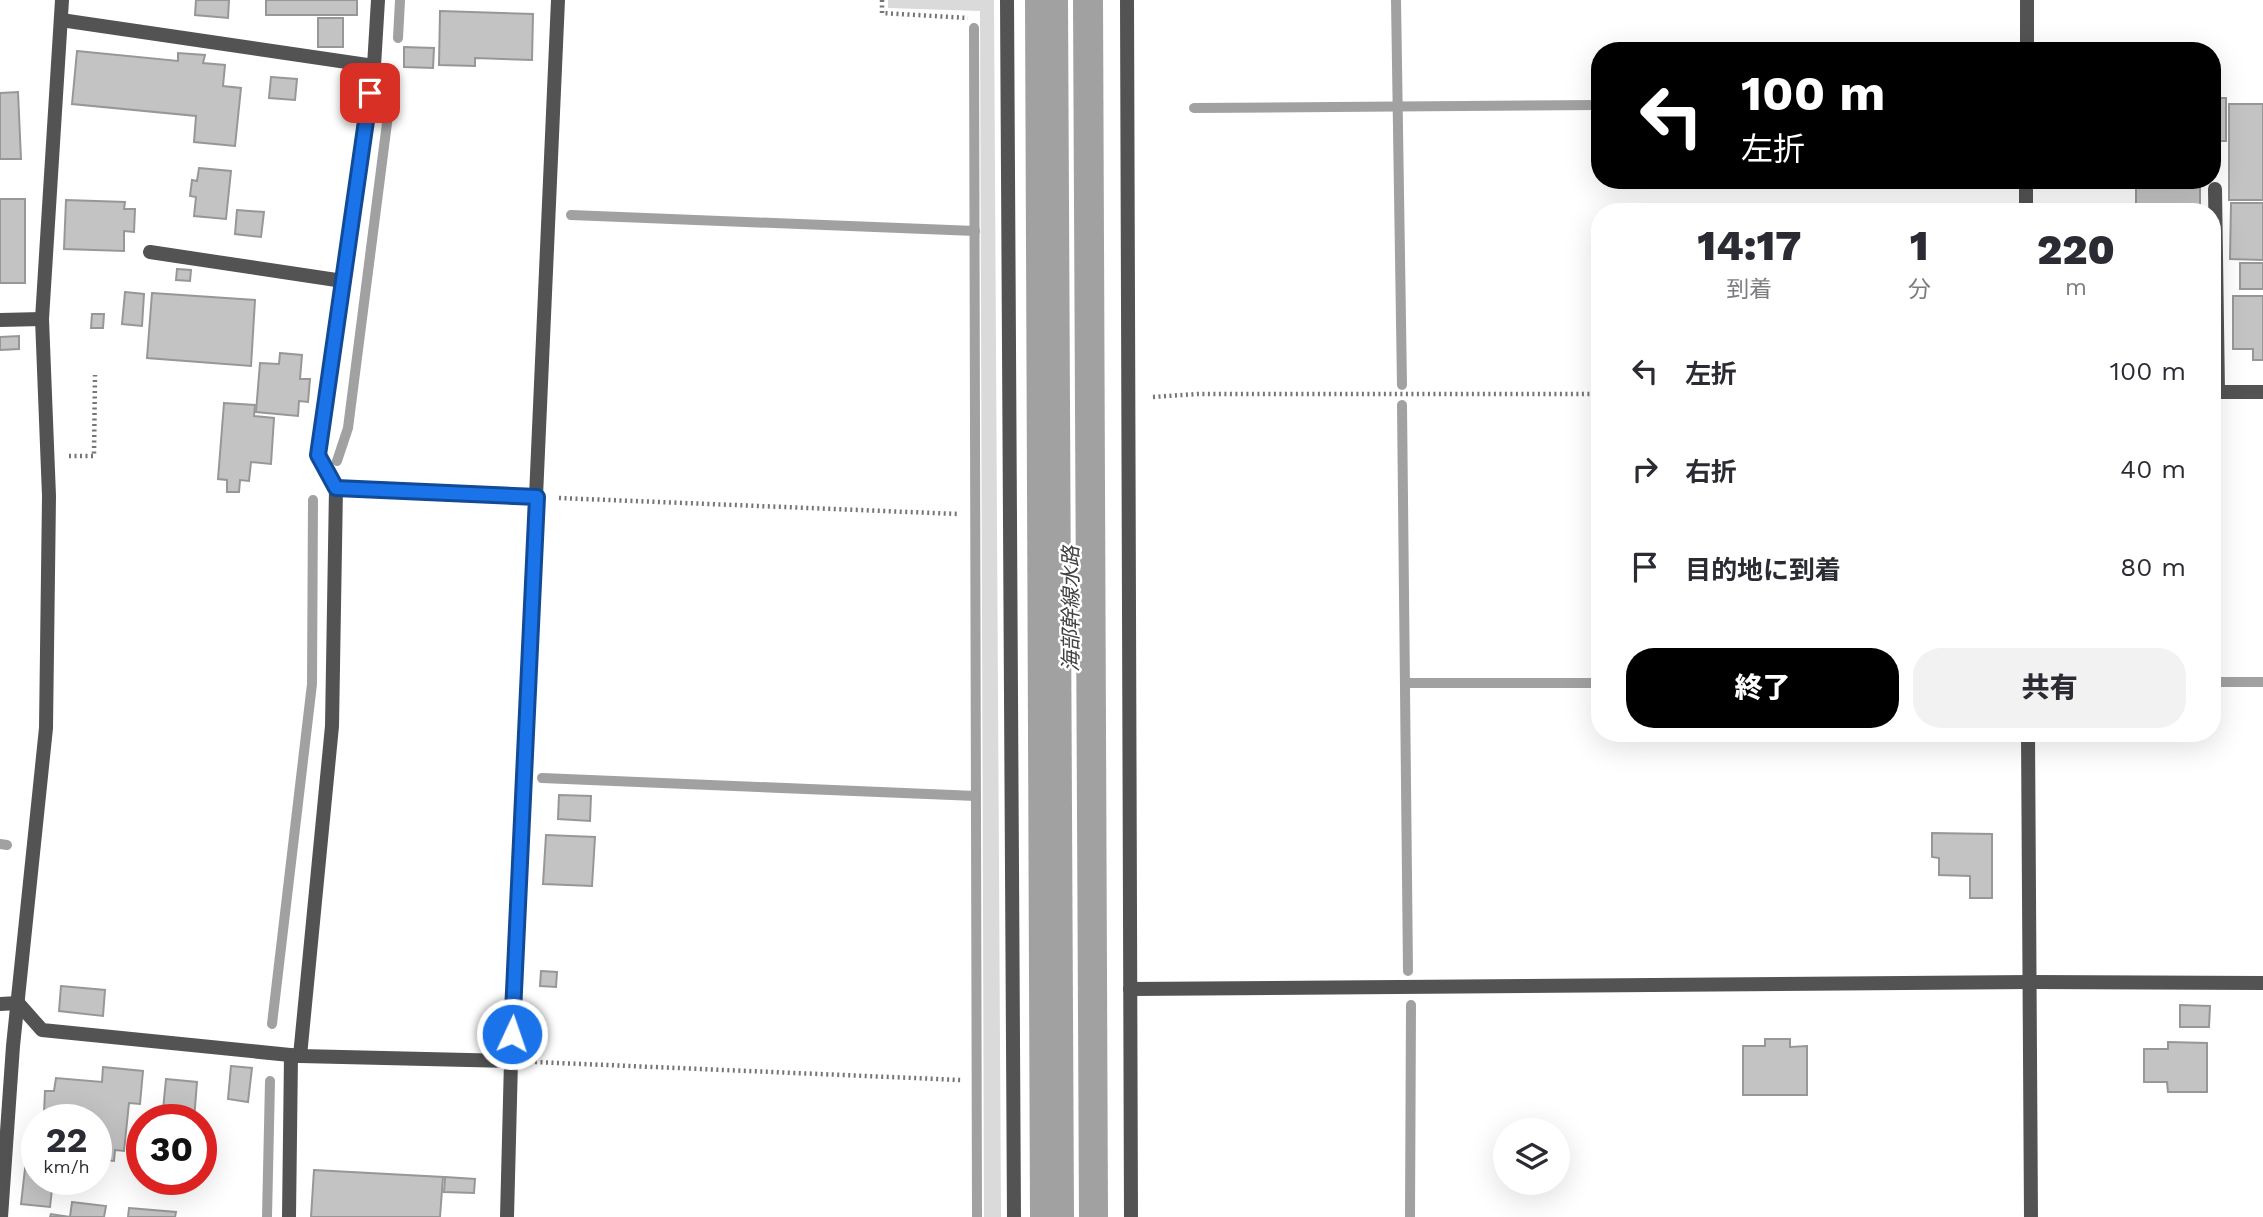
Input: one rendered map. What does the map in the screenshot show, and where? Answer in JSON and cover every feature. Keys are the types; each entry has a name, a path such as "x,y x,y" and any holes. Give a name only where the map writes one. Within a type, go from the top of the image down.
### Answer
{"street":[{"path":"1,1217 18,1003 47,728 48,456 42,319 62,0"},
{"path":"289,1217 295,1055 332,726 336,488 318,455 374,66 378,0"},
{"path":"507,1217 511,1061 558,0"},
{"path":"1007,0 1014,1217"},
{"path":"1127,0 1130,1217"},
{"path":"2027,0 2027,42"},
{"path":"61,20 374,66"},
{"path":"2215,189 2215,203"},
{"path":"150,252 343,281"},
{"path":"0,320 42,319"},
{"path":"2221,392 2263,392"},
{"path":"336,488 537,497"},
{"path":"2028,742 2031,1217"},
{"path":"1130,989 2030,982 2263,983"},
{"path":"18,1003 41,1030 295,1055 511,1061"},
{"path":"0,1004 18,1003"}],"path":[{"path":"882,0 882,13 968,18"},
{"path":"48,456 94,457 95,375"},
{"path":"1128,399 1197,394 1591,394"},
{"path":"537,497 959,514"},
{"path":"511,1061 961,1080"}],"shaded area":[{"path":"888,0 994,0 1001,1217 984,1217 980,11 888,8"}],"water":[{"name":"海部幹線水路","path":"1025,0 1068,0 1074,1217 1030,1217"},
{"path":"1073,0 1103,0 1108,1217 1079,1217"}],"building":[{"path":"196,0 229,0 228,18 195,15"},
{"path":"266,0 357,0 357,15 266,15"},
{"path":"440,11 533,14 532,60 475,58 475,66 439,65"},
{"path":"318,18 343,18 343,47 318,47"},
{"path":"404,47 434,48 433,68 404,67"},
{"path":"77,51 178,61 178,53 205,55 203,63 225,65 223,86 241,88 235,146 194,142 196,116 72,104"},
{"path":"271,77 297,79 295,100 269,98"},
{"path":"18,92 21,159 0,159 0,93"},
{"path":"2221,98 2226,98 2226,141 2221,141"},
{"path":"2229,104 2263,104 2263,200 2229,200"},
{"path":"199,168 231,171 226,219 194,216 196,197 190,196 192,180 197,181"},
{"path":"2136,189 2200,189 2200,203 2136,203"},
{"path":"0,199 25,199 25,283 0,283"},
{"path":"66,200 125,202 124,209 135,209 134,232 124,231 124,251 64,249"},
{"path":"2231,203 2263,203 2263,260 2230,259"},
{"path":"237,210 264,212 261,237 235,234"},
{"path":"2240,263 2263,263 2263,289 2240,289"},
{"path":"177,269 191,270 190,281 176,280"},
{"path":"125,292 144,294 142,326 122,324"},
{"path":"152,293 255,300 251,366 147,358"},
{"path":"2233,296 2263,296 2263,360 2253,360 2253,349 2233,349"},
{"path":"92,314 104,314 103,328 91,328"},
{"path":"19,336 19,349 0,350 0,337"},
{"path":"280,353 302,355 300,379 310,379 308,402 299,401 298,416 256,412 260,363 279,364"},
{"path":"224,403 255,405 254,416 274,418 271,464 251,462 249,481 240,480 239,492 227,492 227,480 218,479"},
{"path":"559,795 591,796 590,821 558,819"},
{"path":"1932,833 1992,834 1992,898 1970,898 1970,876 1939,875 1939,858 1932,857"},
{"path":"546,835 595,837 592,886 543,884"},
{"path":"541,971 557,972 556,987 540,986"},
{"path":"61,986 105,990 103,1016 59,1011"},
{"path":"2180,1005 2210,1006 2209,1027 2180,1027"},
{"path":"1765,1039 1790,1039 1790,1047 1807,1046 1807,1095 1743,1095 1743,1046 1765,1046"},
{"path":"2168,1042 2207,1043 2207,1092 2168,1092 2167,1082 2144,1082 2144,1049 2168,1049"},
{"path":"231,1066 252,1068 248,1102 228,1099"},
{"path":"103,1067 143,1071 140,1104 126,1104 124,1151 115,1150 114,1161 112,1104 44,1104 45,1091 54,1091 56,1078 102,1082"},
{"path":"166,1079 197,1082 195,1104 164,1104"},
{"path":"314,1170 443,1177 440,1217 311,1217"},
{"path":"445,1177 475,1179 474,1193 444,1192"},
{"path":"22,1195 51,1195 50,1207 21,1204"},
{"path":"72,1202 106,1206 104,1217 70,1217"},
{"path":"129,1208 176,1212 175,1217 128,1217"}],"waterway":[{"path":"398,38 400,0"},
{"path":"1396,0 1402,385"},
{"path":"974,28 977,1217"},
{"path":"337,461 348,428 392,84"},
{"path":"1194,108 1591,105"},
{"path":"571,215 975,231"},
{"path":"1402,405 1408,971"},
{"path":"272,1024 312,684 313,500"},
{"path":"2221,682 2263,682"},
{"path":"1407,683 1591,683"},
{"path":"542,778 976,796"},
{"path":"0,844 7,845"},
{"path":"1410,1217 1411,1005"},
{"path":"267,1217 270,1081"}],"route":[{"path":"370,93 318,455 336,488 537,497 512,1034"}]}
